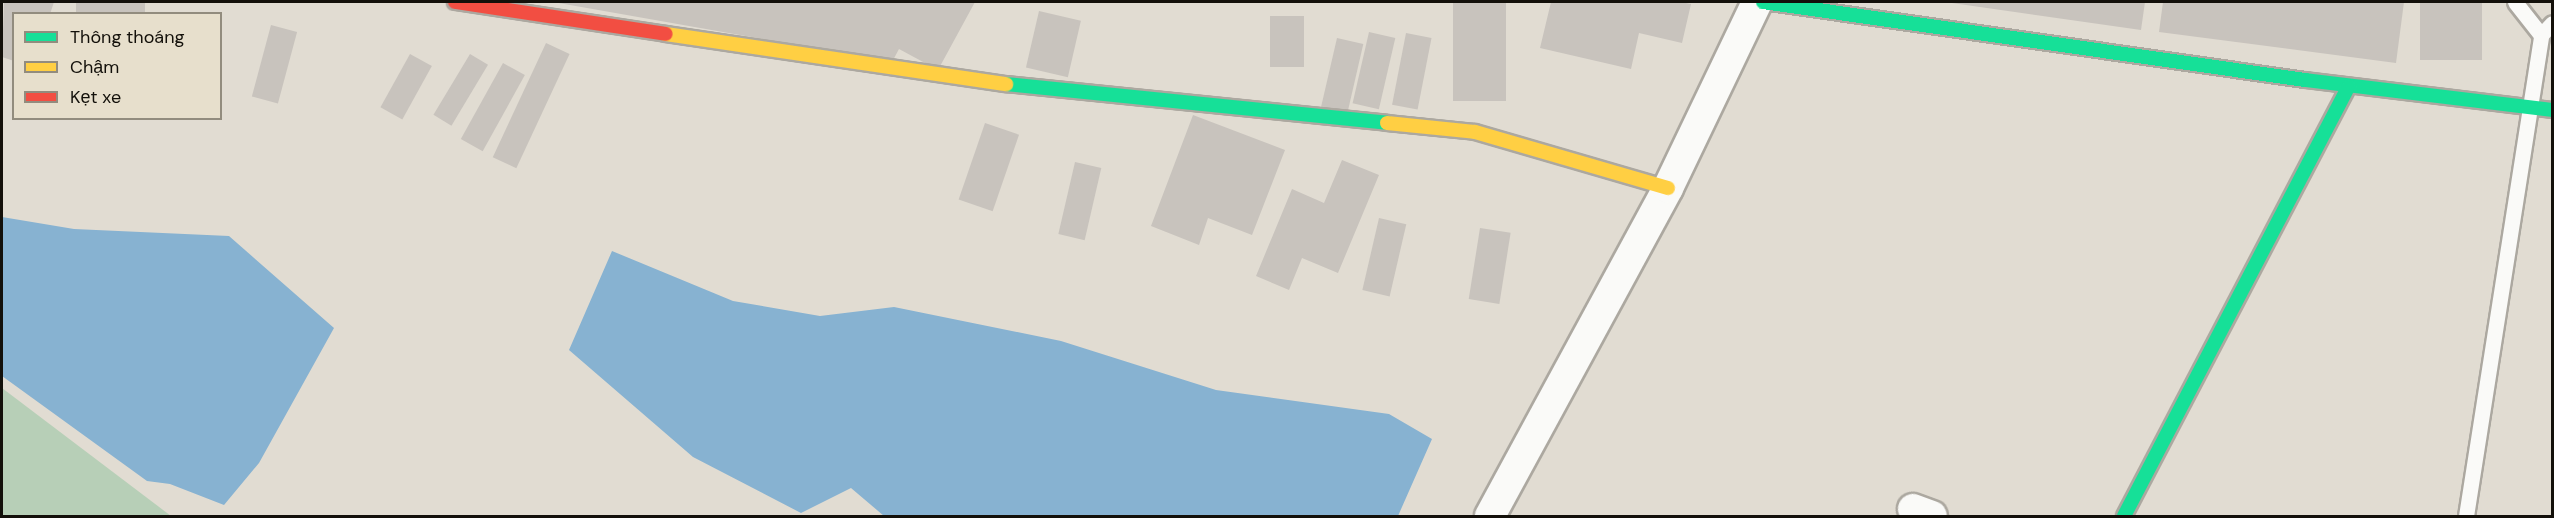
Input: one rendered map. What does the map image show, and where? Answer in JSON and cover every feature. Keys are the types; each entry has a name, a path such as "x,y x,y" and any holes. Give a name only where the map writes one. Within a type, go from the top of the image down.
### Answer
{"street":[{"path":"455,2 960,79 1475,132 1668,188"},
{"path":"1490,516 1668,188 1756,2"},
{"path":"1763,2 2349,86 2553,110"},
{"path":"2124,516 2349,86"}],"lane":[{"path":"2515,2 2541,35"},
{"path":"2466,516 2541,35 2553,23"}],"green space":[{"path":"2,388 171,516 2,516"}],"water":[{"path":"2,217 74,229 229,236 334,328 259,463 224,505 170,484 147,481 2,376"},
{"path":"612,251 733,301 820,316 894,307 1061,341 1216,390 1389,414 1432,439 1398,516 884,516 851,488 801,513 693,457 569,350"}],"building":[{"path":"4,2 54,2 51,12 12,12 12,60 2,57"},
{"path":"76,2 145,2 145,12 76,12"},
{"path":"553,2 975,2 938,70 899,49 892,62"},
{"path":"1453,2 1506,2 1506,101 1453,101"},
{"path":"1551,2 1681,2 1691,4 1682,43 1639,33 1631,69 1540,48"},
{"path":"1945,2 2145,2 2141,30"},
{"path":"2163,2 2404,2 2396,63 2159,32"},
{"path":"2420,2 2482,2 2482,60 2420,60"},
{"path":"1039,11 1081,21 1068,77 1026,68"},
{"path":"1270,16 1304,16 1304,67 1270,67"},
{"path":"271,25 297,32 278,103 252,96"},
{"path":"1369,32 1395,38 1379,109 1353,103"},
{"path":"1406,33 1432,38 1418,110 1392,105"},
{"path":"1337,38 1363,44 1347,116 1320,110"},
{"path":"546,43 570,54 516,168 493,157"},
{"path":"410,54 432,66 402,119 380,107"},
{"path":"470,54 488,65 451,126 433,115"},
{"path":"503,63 525,75 483,151 461,139"},
{"path":"1193,115 1285,150 1252,235 1208,218 1199,245 1151,226"},
{"path":"985,123 1019,135 993,211 959,200"},
{"path":"1342,160 1379,175 1338,273 1302,258 1289,290 1256,276 1292,189 1324,203"},
{"path":"1075,162 1101,168 1085,240 1058,234"},
{"path":"1379,218 1406,224 1390,296 1362,290"},
{"path":"1480,228 1511,233 1499,304 1469,299"}],"traffic: fast":[{"path":"1763,2 2305,80 2552,110"},
{"path":"1006,84 1387,123"},
{"path":"2124,516 2349,86"}],"traffic: slow":[{"path":"666,34 1006,84"},
{"path":"1387,123 1475,132 1668,188"}],"traffic: jam":[{"path":"455,2 666,34"}]}
